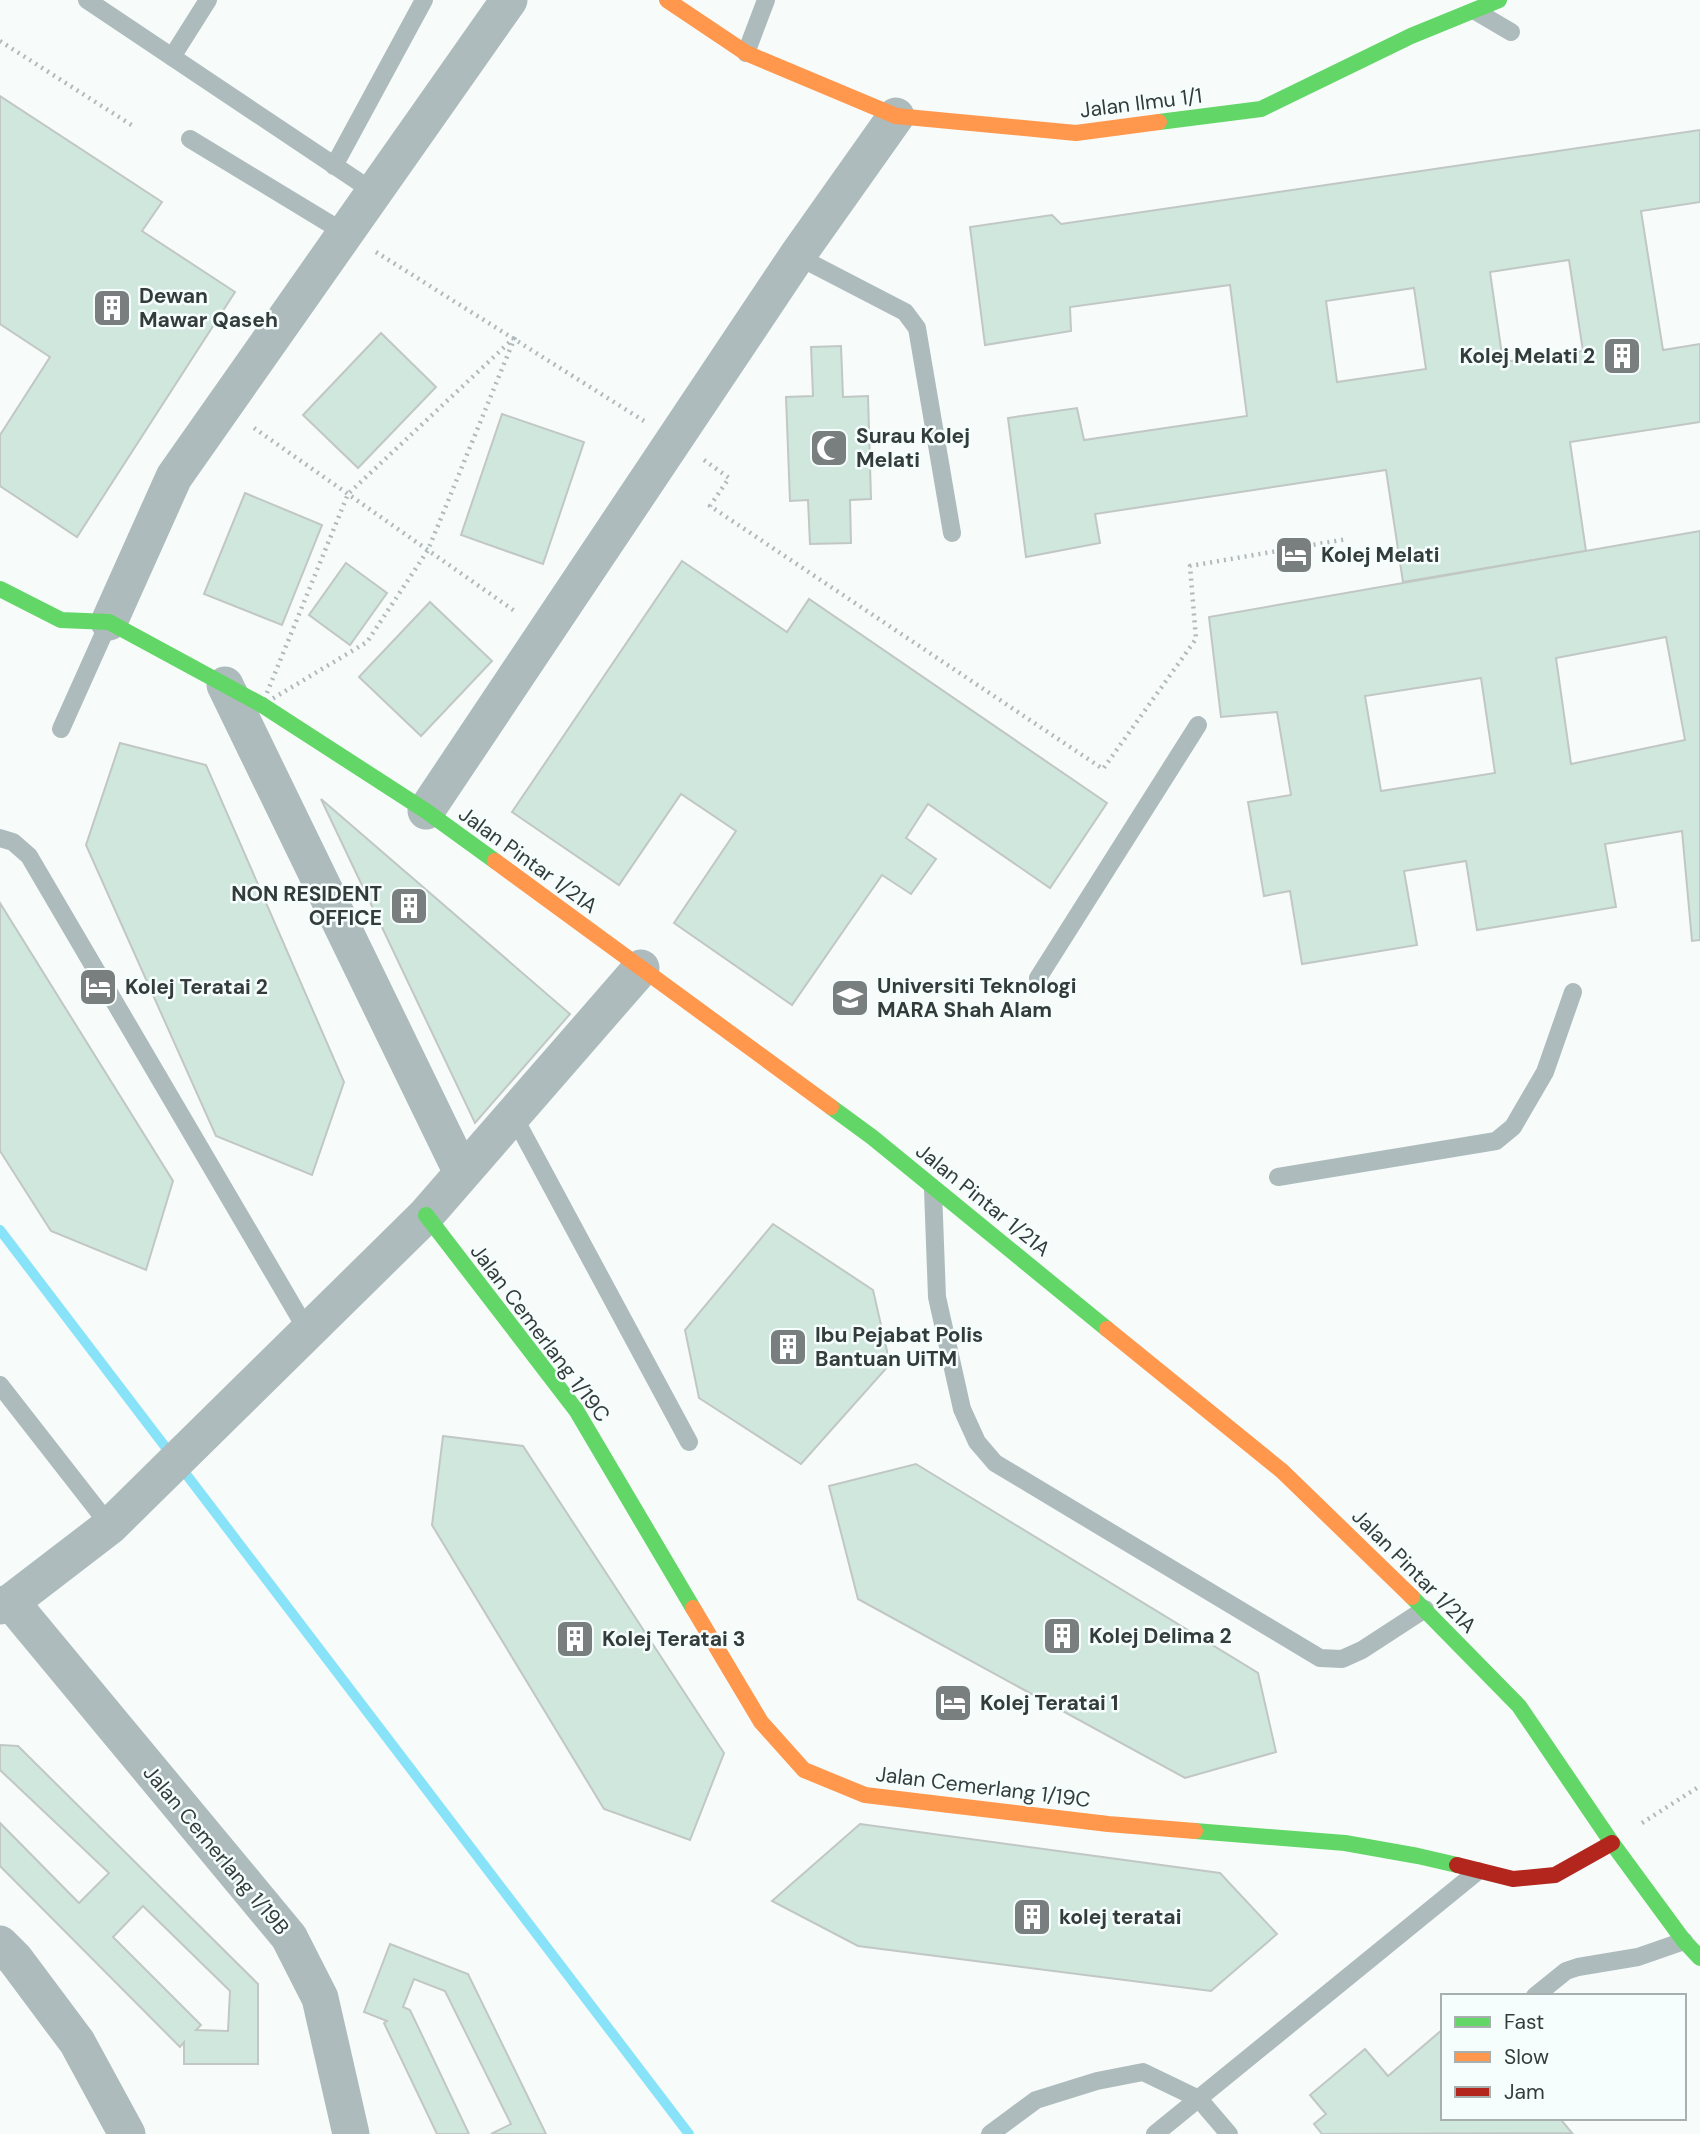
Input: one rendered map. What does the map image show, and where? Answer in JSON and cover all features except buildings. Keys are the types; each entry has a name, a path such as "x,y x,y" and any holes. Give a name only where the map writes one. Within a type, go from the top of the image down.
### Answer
{"street":[{"path":"0,589 61,620 109,622 174,477 509,0"},
{"name":"Jalan Ilmu 1/1","path":"667,0 746,53 896,116 1076,134 1261,108 1472,5 1499,0"},
{"path":"426,811 797,256 896,116"},
{"name":"Jalan Pintar 1/21A","path":"109,622 262,705 426,811 872,1137 1282,1471 1425,1609 1519,1706 1612,1843 1684,1941 1700,1958"},
{"path":"225,685 463,1173"},
{"path":"5,1604 123,1513 426,1216 641,968"},
{"name":"Jalan Cemerlang 1/19C","path":"426,1216 576,1410 761,1722 803,1770 865,1795 1108,1824 1345,1843 1418,1856 1513,1880 1555,1875 1612,1843"},
{"name":"Jalan Cemerlang 1/19B","path":"5,1604 289,1937 320,1998 351,2134"},
{"path":"0,1944 15,1959 77,2042 127,2134"}],"lane":[{"path":"88,0 374,192"},
{"path":"172,57 208,0"},
{"path":"334,166 424,0"},
{"path":"746,53 766,0"},
{"path":"1472,5 1511,32"},
{"path":"190,139 345,233"},
{"path":"797,256 905,312 917,328 952,533"},
{"path":"61,729 109,622"},
{"path":"1038,978 1198,724"},
{"path":"0,838 13,842 30,856 308,1332"},
{"path":"1278,1177 1496,1141 1513,1128 1545,1072 1573,992"},
{"path":"513,1115 689,1442"},
{"path":"933,1186 937,1297 945,1334 962,1409 977,1442 995,1463 1320,1658 1342,1659 1352,1655 1425,1609"},
{"path":"0,1385 123,1513"},
{"path":"1155,2134 1478,1871"},
{"path":"1538,1994 1578,1966 1638,1957 1684,1941"},
{"path":"990,2134 1036,2100 1097,2081 1143,2072 1199,2099 1228,2134"}],"path":[{"path":"0,41 133,126"},
{"path":"345,233 515,337 729,478 710,506 1103,769 1196,639 1190,566 1347,538"},
{"path":"262,705 348,494 515,337"},
{"path":"262,705 367,642 428,550 515,337"},
{"path":"224,407 546,632"},
{"path":"1612,1843 1700,1786"}],"waterway":[{"path":"0,1230 689,2134"}],"traffic: fast":[{"path":"1159,122 1261,109 1411,36 1499,0"},
{"path":"0,589 61,620 109,622 262,705 426,811 495,861"},
{"path":"831,1107 872,1137 1107,1329"},
{"path":"426,1215 576,1410 693,1608"},
{"path":"1412,1597 1519,1706 1612,1843 1684,1941 1700,1958"},
{"path":"1195,1831 1345,1843 1457,1865"}],"traffic: slow":[{"path":"667,0 746,53 896,116 1076,133 1159,122"},
{"path":"495,861 831,1107"},
{"path":"1107,1329 1282,1471 1412,1597"},
{"path":"693,1608 761,1722 804,1770 865,1795 1108,1824 1195,1831"}],"traffic: jam":[{"path":"1457,1865 1513,1879 1555,1875 1612,1843"}],"place":[{"name":"Dewan Mawar Qaseh","path":"112,308"},
{"name":"Kolej Melati 2","path":"1622,356"},
{"name":"Surau Kolej Melati","path":"829,448"},
{"name":"Kolej Melati","path":"1294,555"},
{"name":"NON RESIDENT OFFICE","path":"409,906"},
{"name":"Kolej Teratai 2","path":"98,987"},
{"name":"Universiti Teknologi MARA Shah Alam","path":"850,998"},
{"name":"Ibu Pejabat Polis Bantuan UiTM","path":"788,1347"},
{"name":"Kolej Delima 2","path":"1062,1636"},
{"name":"Kolej Teratai 3","path":"575,1639"},
{"name":"Kolej Teratai 1","path":"953,1703"},
{"name":"kolej teratai","path":"1032,1917"}]}
